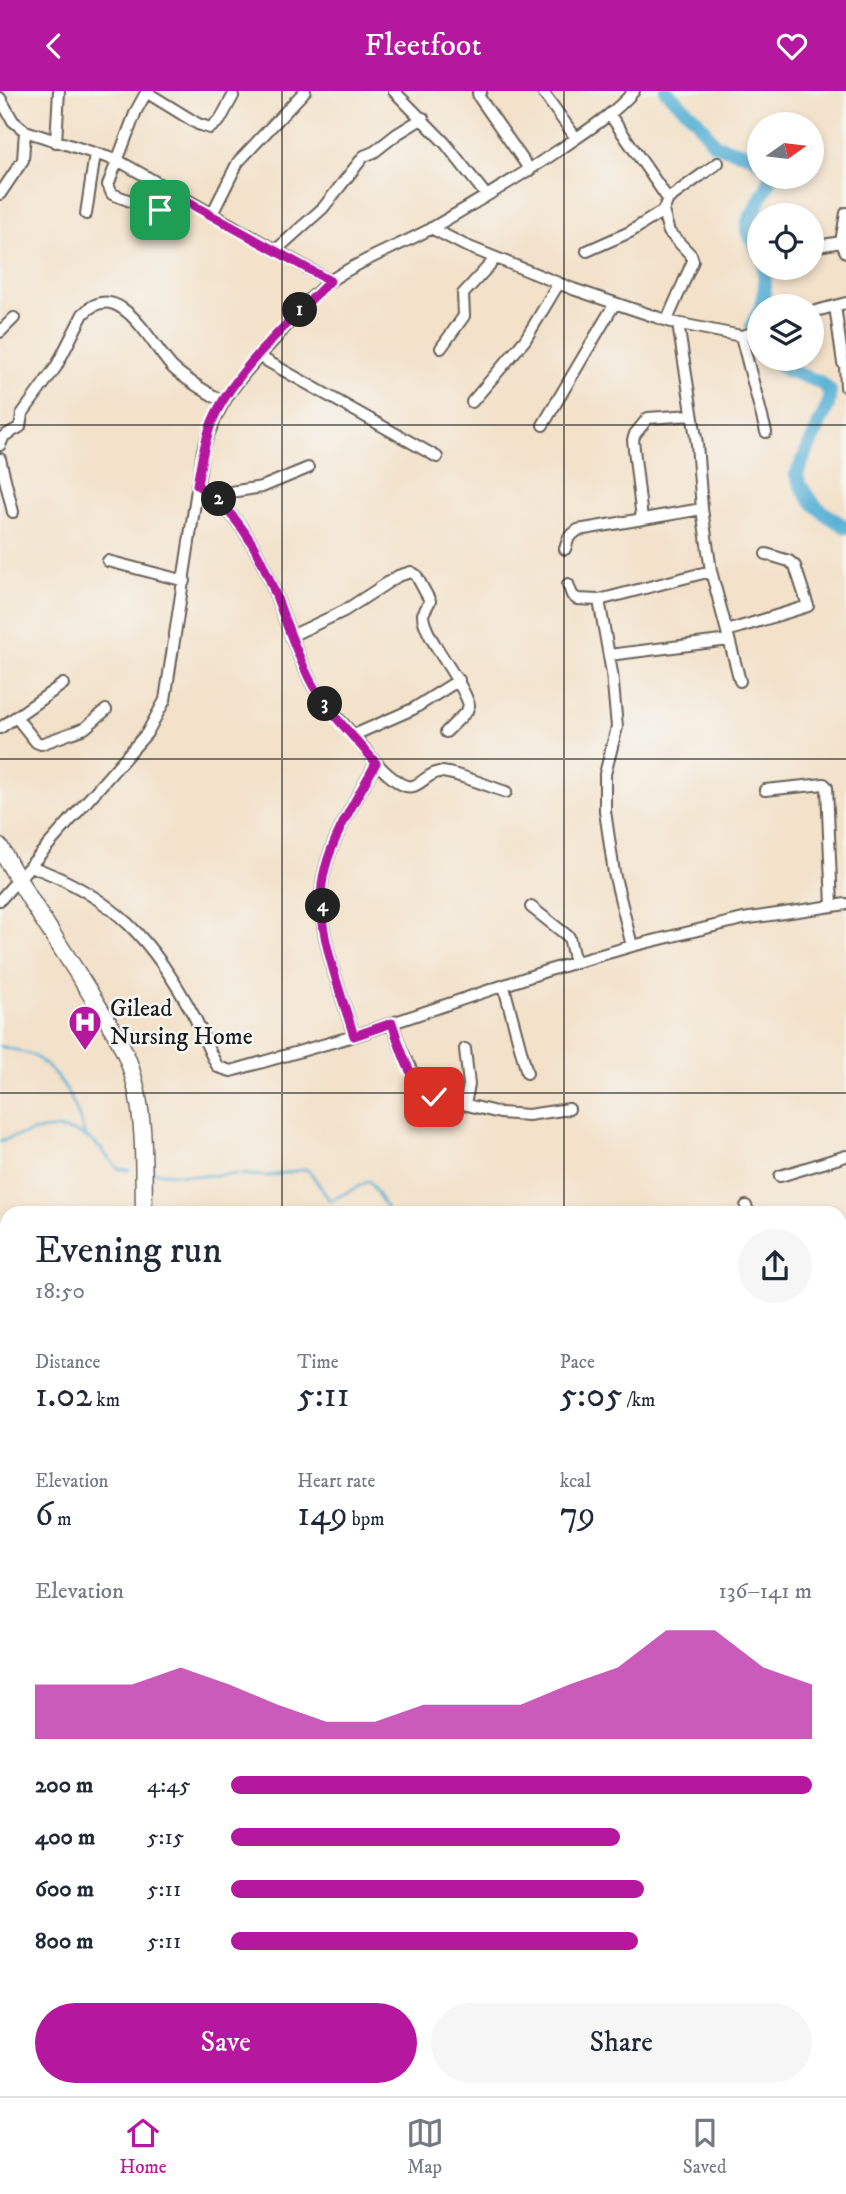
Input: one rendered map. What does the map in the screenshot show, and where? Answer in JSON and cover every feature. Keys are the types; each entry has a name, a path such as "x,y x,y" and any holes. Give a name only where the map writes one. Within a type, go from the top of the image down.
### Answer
{"highway":[{"path":"0,847 48,946 99,1021 123,1068 134,1130 137,1206"},
{"path":"0,863 106,1019 131,1069 142,1138 144,1206"}],"street":[{"path":"56,142 59,91"},
{"path":"212,214 238,162 305,91"},
{"path":"394,91 423,118 486,195"},
{"path":"542,91 576,138"},
{"path":"0,900 147,733 165,700 203,450 213,421 233,386 299,311 330,281 354,266 431,228 530,170 610,115 634,91"},
{"path":"189,203 154,210 112,194 108,185 136,111 147,92 198,124 210,128 220,120 233,96"},
{"path":"479,92 530,170"},
{"path":"0,97 13,121 24,131 119,161 330,281"},
{"path":"610,115 665,205 669,232 691,255 693,261 672,322 692,415 711,571 740,681"},
{"path":"276,250 323,208 364,156 423,118"},
{"path":"0,194 23,160 24,131"},
{"path":"86,214 95,153"},
{"path":"587,251 630,232 718,163"},
{"path":"824,247 844,247 846,213"},
{"path":"431,228 496,258 615,303 672,322 741,337 747,335"},
{"path":"441,348 464,316 463,294 496,258"},
{"path":"472,402 525,340 559,283"},
{"path":"543,425 615,303"},
{"path":"0,445 4,436 20,427 22,414 56,367 83,314 89,308 101,304 114,304 131,314 175,370 223,402"},
{"path":"840,304 846,387"},
{"path":"0,332 14,318"},
{"path":"741,337 766,432"},
{"path":"258,356 437,457"},
{"path":"642,519 633,440 635,434 648,418 692,415"},
{"path":"0,459 13,512"},
{"path":"212,495 262,487 308,468"},
{"path":"197,485 235,516 248,535 271,579 301,663 321,700 376,763 409,787 417,785 432,774 443,772 506,792"},
{"path":"565,549 569,537 578,530 702,509"},
{"path":"609,655 728,635 808,606 795,566 789,561 766,554"},
{"path":"108,561 185,581"},
{"path":"568,584 572,595 577,599 599,600 711,571"},
{"path":"291,636 344,611 398,576 411,572 416,575 430,601 423,614 426,628 458,680 469,705 467,711 446,732"},
{"path":"599,600 609,655 617,727 606,774 605,811 614,873 632,946"},
{"path":"354,735 413,709 458,680"},
{"path":"0,728 63,684"},
{"path":"16,717 36,742 41,744 85,728 106,710"},
{"path":"354,1036 330,956 323,921 323,881 332,848 376,763"},
{"path":"765,790 826,786 832,906"},
{"path":"30,866 73,883 133,927 158,956 196,1021 213,1058 222,1069 237,1071 632,946 743,919 846,904"},
{"path":"531,907 569,937 575,963"},
{"path":"504,987 527,1073"},
{"path":"392,1023 419,1086 434,1097 500,1113 528,1115 569,1109"},
{"path":"465,1049 469,1085 465,1104"},
{"path":"780,1177 846,1156"}],"waterway":[{"path":"666,91 697,120 715,145 747,154"},
{"path":"758,203 766,189"},
{"path":"764,294 765,280"},
{"path":"790,371 820,382 830,391 828,405 796,475 815,505 846,527"},
{"path":"0,1046 37,1058 55,1074 73,1103 85,1137"},
{"path":"0,1141 47,1129 70,1130 92,1141 119,1169 129,1170"},
{"path":"151,1172 200,1176 268,1176 306,1169 330,1201 369,1181 385,1206"}],"place":[{"name":"Gilead Nursing Home","path":"85,1052"}],"route":[{"path":"160,210 189,203 330,281 299,311 233,386 213,421 203,450 197,485 218,498 248,535 271,579 301,663 321,700 376,763 332,848 324,870 323,921 330,956 354,1036 392,1023 419,1086 434,1097"}]}
